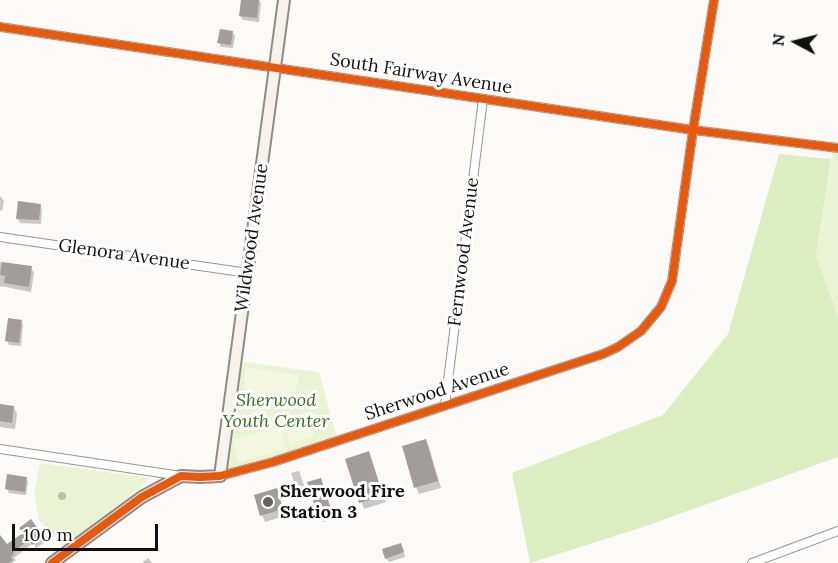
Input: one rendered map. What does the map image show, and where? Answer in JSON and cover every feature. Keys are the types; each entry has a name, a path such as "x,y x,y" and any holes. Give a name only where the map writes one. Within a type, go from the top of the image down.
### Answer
{"street":[{"name":"Wildwood Avenue","path":"220,476 284,0"},
{"name":"Sherwood Avenue","path":"52,563 142,497 181,476 220,476 273,462 603,354 632,338 661,307 672,281 714,0"},
{"name":"South Fairway Avenue","path":"0,27 693,130 838,148"},
{"name":"Fernwood Avenue","path":"445,405 483,99"},
{"name":"Glenora Avenue","path":"0,237 248,273"},
{"path":"0,449 181,476"},
{"path":"752,563 838,531"}],"green space":[{"path":"833,148 838,148 838,317 816,256"},
{"path":"779,154 831,159 816,256 838,317 838,457 643,527 530,563 512,473 663,415 728,334"},
{"name":"Sherwood Youth Center","path":"236,361 319,372 338,441 220,476"},
{"path":"246,368 298,375 295,401 243,395"},
{"path":"307,412 314,436 290,444 283,420"},
{"path":"280,427 286,449 238,462 232,440"},
{"path":"40,463 150,478 66,549 39,520 34,493"}],"building":[{"path":"241,0 259,0 257,18 239,16"},
{"path":"220,29 233,31 231,45 217,43"},
{"path":"18,201 41,204 39,220 16,219"},
{"path":"2,262 32,266 29,287 4,283 5,276 0,275"},
{"path":"8,318 22,320 19,343 5,341"},
{"path":"0,404 14,406 12,423 0,421"},
{"path":"426,439 438,481 414,488 402,446"},
{"path":"369,451 383,496 359,503 345,459"},
{"path":"7,474 27,477 25,492 5,489"},
{"path":"321,478 332,512 318,516 307,482"},
{"path":"277,488 283,509 260,516 254,495"},
{"path":"31,519 43,536 32,545 29,540 13,552 11,557 13,560 9,563 0,563 0,535 7,544 23,533 19,528"},
{"path":"401,543 404,552 385,559 382,549"}],"cycle path":[{"path":"52,563 142,497 181,476 220,476 273,462 603,354 641,331 661,307 672,281 714,0"},
{"path":"0,27 693,130 838,148"}],"place":[{"name":"Sherwood Fire Station 3","path":"268,502"}]}
